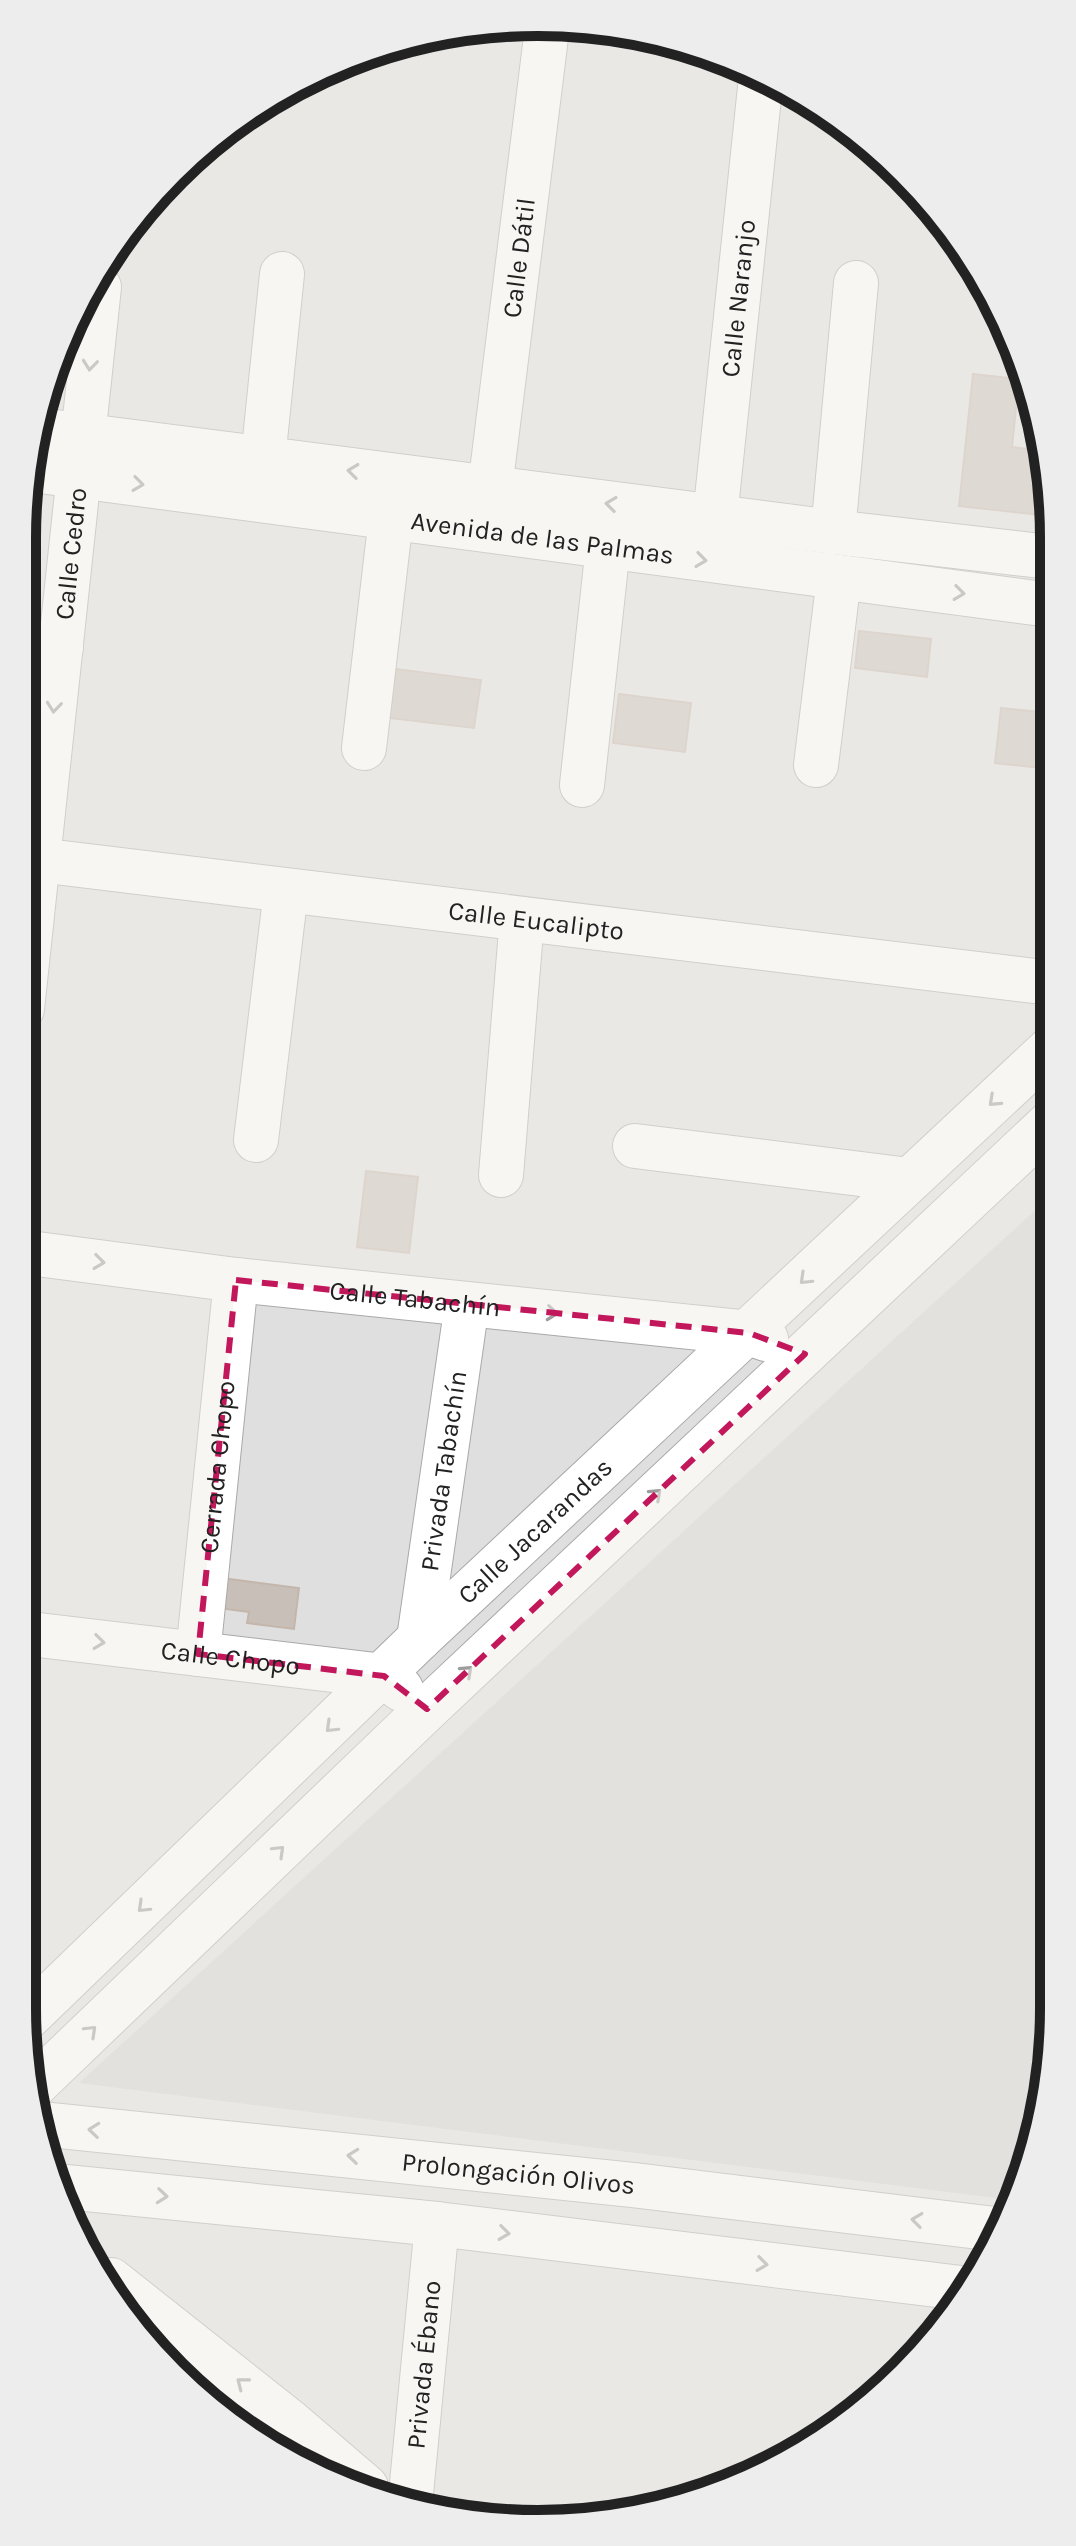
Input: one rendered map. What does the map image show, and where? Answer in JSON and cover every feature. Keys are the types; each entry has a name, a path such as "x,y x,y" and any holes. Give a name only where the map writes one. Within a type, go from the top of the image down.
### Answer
{"street":[{"name":"Calle Dátil","path":"490,488 546,36"},
{"name":"Calle Naranjo","path":"715,517 760,88"},
{"path":"263,459 282,274"},
{"path":"833,532 856,283"},
{"name":"Calle Cedro","path":"36,743 41,646 81,456 98,297"},
{"name":"Avenida de las Palmas","path":"47,435 81,456 391,518 1040,604"},
{"name":"Avenida de las Palmas","path":"41,468 81,456 263,459 1040,556"},
{"path":"364,748 391,518"},
{"path":"582,785 608,547"},
{"path":"816,765 839,578"},
{"name":"Calle Eucalipto","path":"36,860 1040,982"},
{"path":"256,1140 286,891"},
{"path":"501,1175 522,919"},
{"name":"Calle Jacarandas","path":"36,2009 419,1639 1040,1058"},
{"path":"41,2079 427,1709 1040,1132"},
{"path":"635,1146 909,1180"},
{"name":"Calle Tabachín","path":"36,1254 236,1280 749,1333 805,1354"},
{"name":"Cerrada Chopo","path":"198,1654 236,1280"},
{"name":"Privada Tabachín","path":"419,1639 467,1304"},
{"name":"Calle Chopo","path":"36,1635 384,1676"},
{"path":"384,1676 427,1709"},
{"name":"Prolongación Olivos","path":"50,2125 633,2185 989,2228"},
{"path":"625,2248 633,2185"},
{"path":"70,2187 437,2224 955,2287"},
{"name":"Privada Ébano","path":"411,2494 437,2224"},
{"path":"125,2293 279,2433 329,2464"}],"highlighted area":[{"path":"236,1280 749,1333 805,1354 427,1709 384,1676 198,1654"}],"shaded area":[{"path":"505,37 604,40 668,53 699,63 730,74 789,103 844,140 893,183 936,232 973,287 1002,346 1023,408 1036,472 1040,538 1040,2008 1036,2074 1023,2138 1013,2169 1002,2200 973,2259 936,2314 869,2385 789,2443 730,2472 668,2493 636,2500 571,2509 472,2506 408,2493 346,2472 316,2458 287,2443 232,2406 183,2363 121,2287 103,2259 74,2200 53,2138 40,2074 37,2041 36,538 40,472 53,408 63,377 74,346 103,287 161,207 232,140 287,103 316,88 346,74 408,53 472,40"},
{"path":"1040,1206 1039,2041 1036,2074 1023,2138 1002,2199 79,2083"}],"building":[{"path":"973,374 1013,378 1018,392 1012,447 1032,449 1039,515 959,506"},
{"path":"859,631 931,639 927,677 855,668"},
{"path":"396,669 481,680 474,728 389,718"},
{"path":"619,694 691,703 685,752 613,743"},
{"path":"1001,708 1040,712 1040,768 995,763"},
{"path":"366,1171 418,1177 409,1253 357,1247"},
{"path":"222,1578 299,1588 294,1629 247,1623 249,1612 218,1608"}]}
